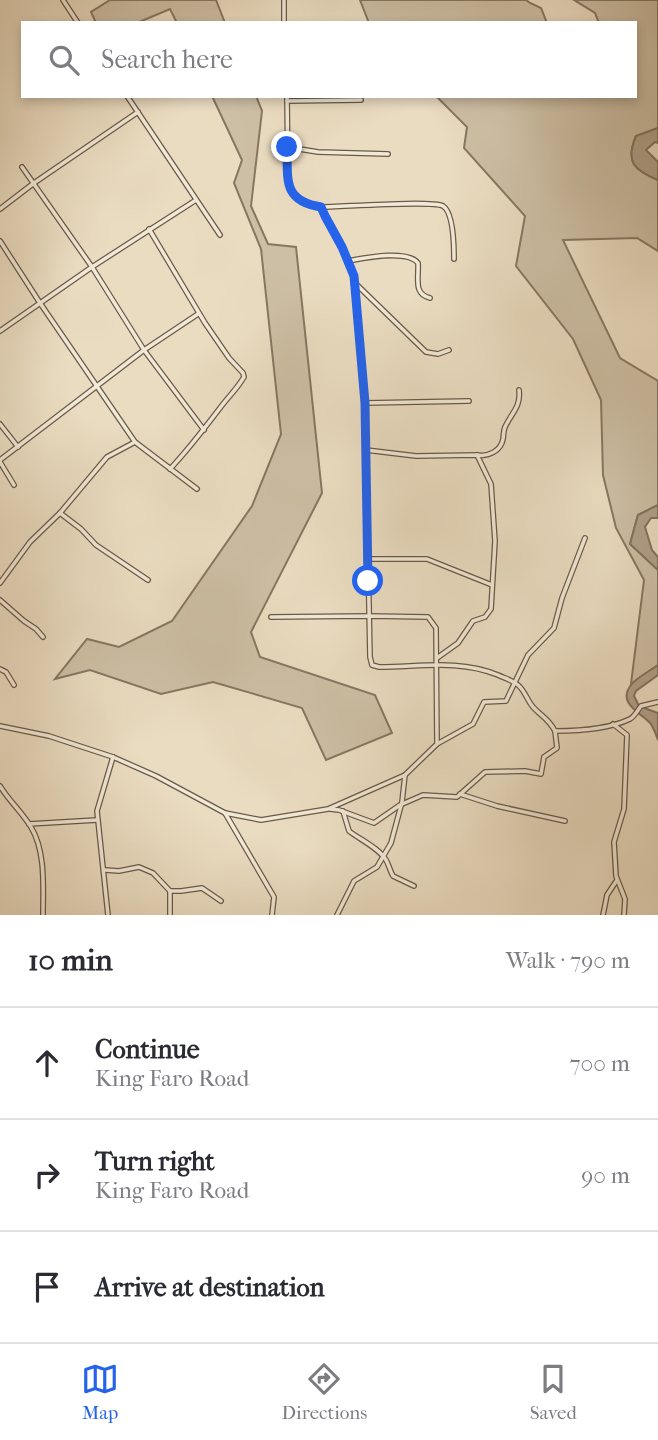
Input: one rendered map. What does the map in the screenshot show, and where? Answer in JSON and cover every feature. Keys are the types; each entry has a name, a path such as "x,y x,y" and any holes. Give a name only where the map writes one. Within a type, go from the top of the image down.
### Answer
{"street":[{"path":"63,0 77,21"},
{"path":"284,0 284,21"},
{"path":"128,98 220,235"},
{"path":"361,100 287,99 288,182 294,197 304,203 321,207 441,205 448,215 454,237 454,259"},
{"path":"0,209 138,113"},
{"path":"287,147 318,152 388,154"},
{"path":"22,167 92,267 145,350 204,430"},
{"path":"0,331 196,200"},
{"path":"321,207 354,276 365,403 372,665 458,665 485,670 515,683 548,720 555,731 557,748 544,757 541,774 525,771 485,772 457,797 423,795 400,805 374,823 342,811 328,809"},
{"path":"149,229 199,313 244,377 236,391 170,470"},
{"path":"0,241 135,442 197,489"},
{"path":"348,261 376,256 416,259 418,291 422,296 430,298"},
{"path":"354,282 426,352 438,354 449,351"},
{"path":"14,485 0,461 145,350 199,313"},
{"path":"366,450 416,456 484,456 495,452 503,443 504,429 520,400 519,390"},
{"path":"365,403 469,401"},
{"path":"0,425 18,447"},
{"path":"0,583 30,542 60,513 107,457 135,442"},
{"path":"436,658 458,643 473,621 485,617 491,609 495,541 491,484 477,455"},
{"path":"60,513 96,545 148,580"},
{"path":"0,726 49,736 113,757 156,776 225,813 261,820 328,809 405,775 437,744 473,724 484,702 506,701 528,655 554,628 562,598 585,538"},
{"path":"368,559 427,559 492,585"},
{"path":"0,570 5,576"},
{"path":"0,600 43,637"},
{"path":"271,617 428,617 436,628 437,744"},
{"path":"0,669 14,685"},
{"path":"555,731 576,731 613,724 633,718 640,706 658,702"},
{"path":"613,724 627,735 624,809 614,842 616,876 625,899 624,915"},
{"path":"108,915 97,820 98,803 113,757"},
{"path":"337,915 354,881 377,867 391,844 405,775"},
{"path":"0,786 32,828 39,847 43,915"},
{"path":"460,794 497,806 565,821"},
{"path":"342,811 349,831 384,857 393,876 414,886"},
{"path":"225,813 274,897 272,915"},
{"path":"28,824 97,820"},
{"path":"104,870 119,871 139,867 153,873 170,891 170,915"},
{"path":"603,915 607,895 617,880"},
{"path":"170,891 202,888 221,901"}],"shaded area":[{"path":"110,0 216,0 224,21 176,21 170,9 142,21 95,21 91,12"},
{"path":"360,0 526,0 541,8 546,21 368,21"},
{"path":"574,0 658,0 658,128 636,136 631,152 638,169 658,180 658,251 637,238 563,240 620,358 658,381 658,505 638,515 630,544 658,570 658,665 631,684 644,580 616,528 603,475 601,400 573,339 516,266 525,216 464,148 467,127 438,98 637,98 637,21 598,21 595,13"},
{"path":"213,98 257,98 262,111 251,206 268,244 296,247 322,493 251,632 260,657 375,695 392,733 326,760 302,708 213,682 161,694 90,670 55,679 87,639 119,647 172,621 252,506 281,434 261,249 234,183 242,160"},
{"path":"658,128 658,143 655,142 646,150 658,162 658,180 638,169 631,152 636,136"},
{"path":"658,505 658,518 651,518 645,527 652,550 658,557 658,570 630,544 638,515"},
{"path":"658,665 658,675 636,691 634,696 639,706 658,713 658,740 651,724 632,708 627,692 634,682"}],"route":[{"path":"287,147 288,182 294,197 304,203 321,207 354,276 365,403 368,581"}]}
